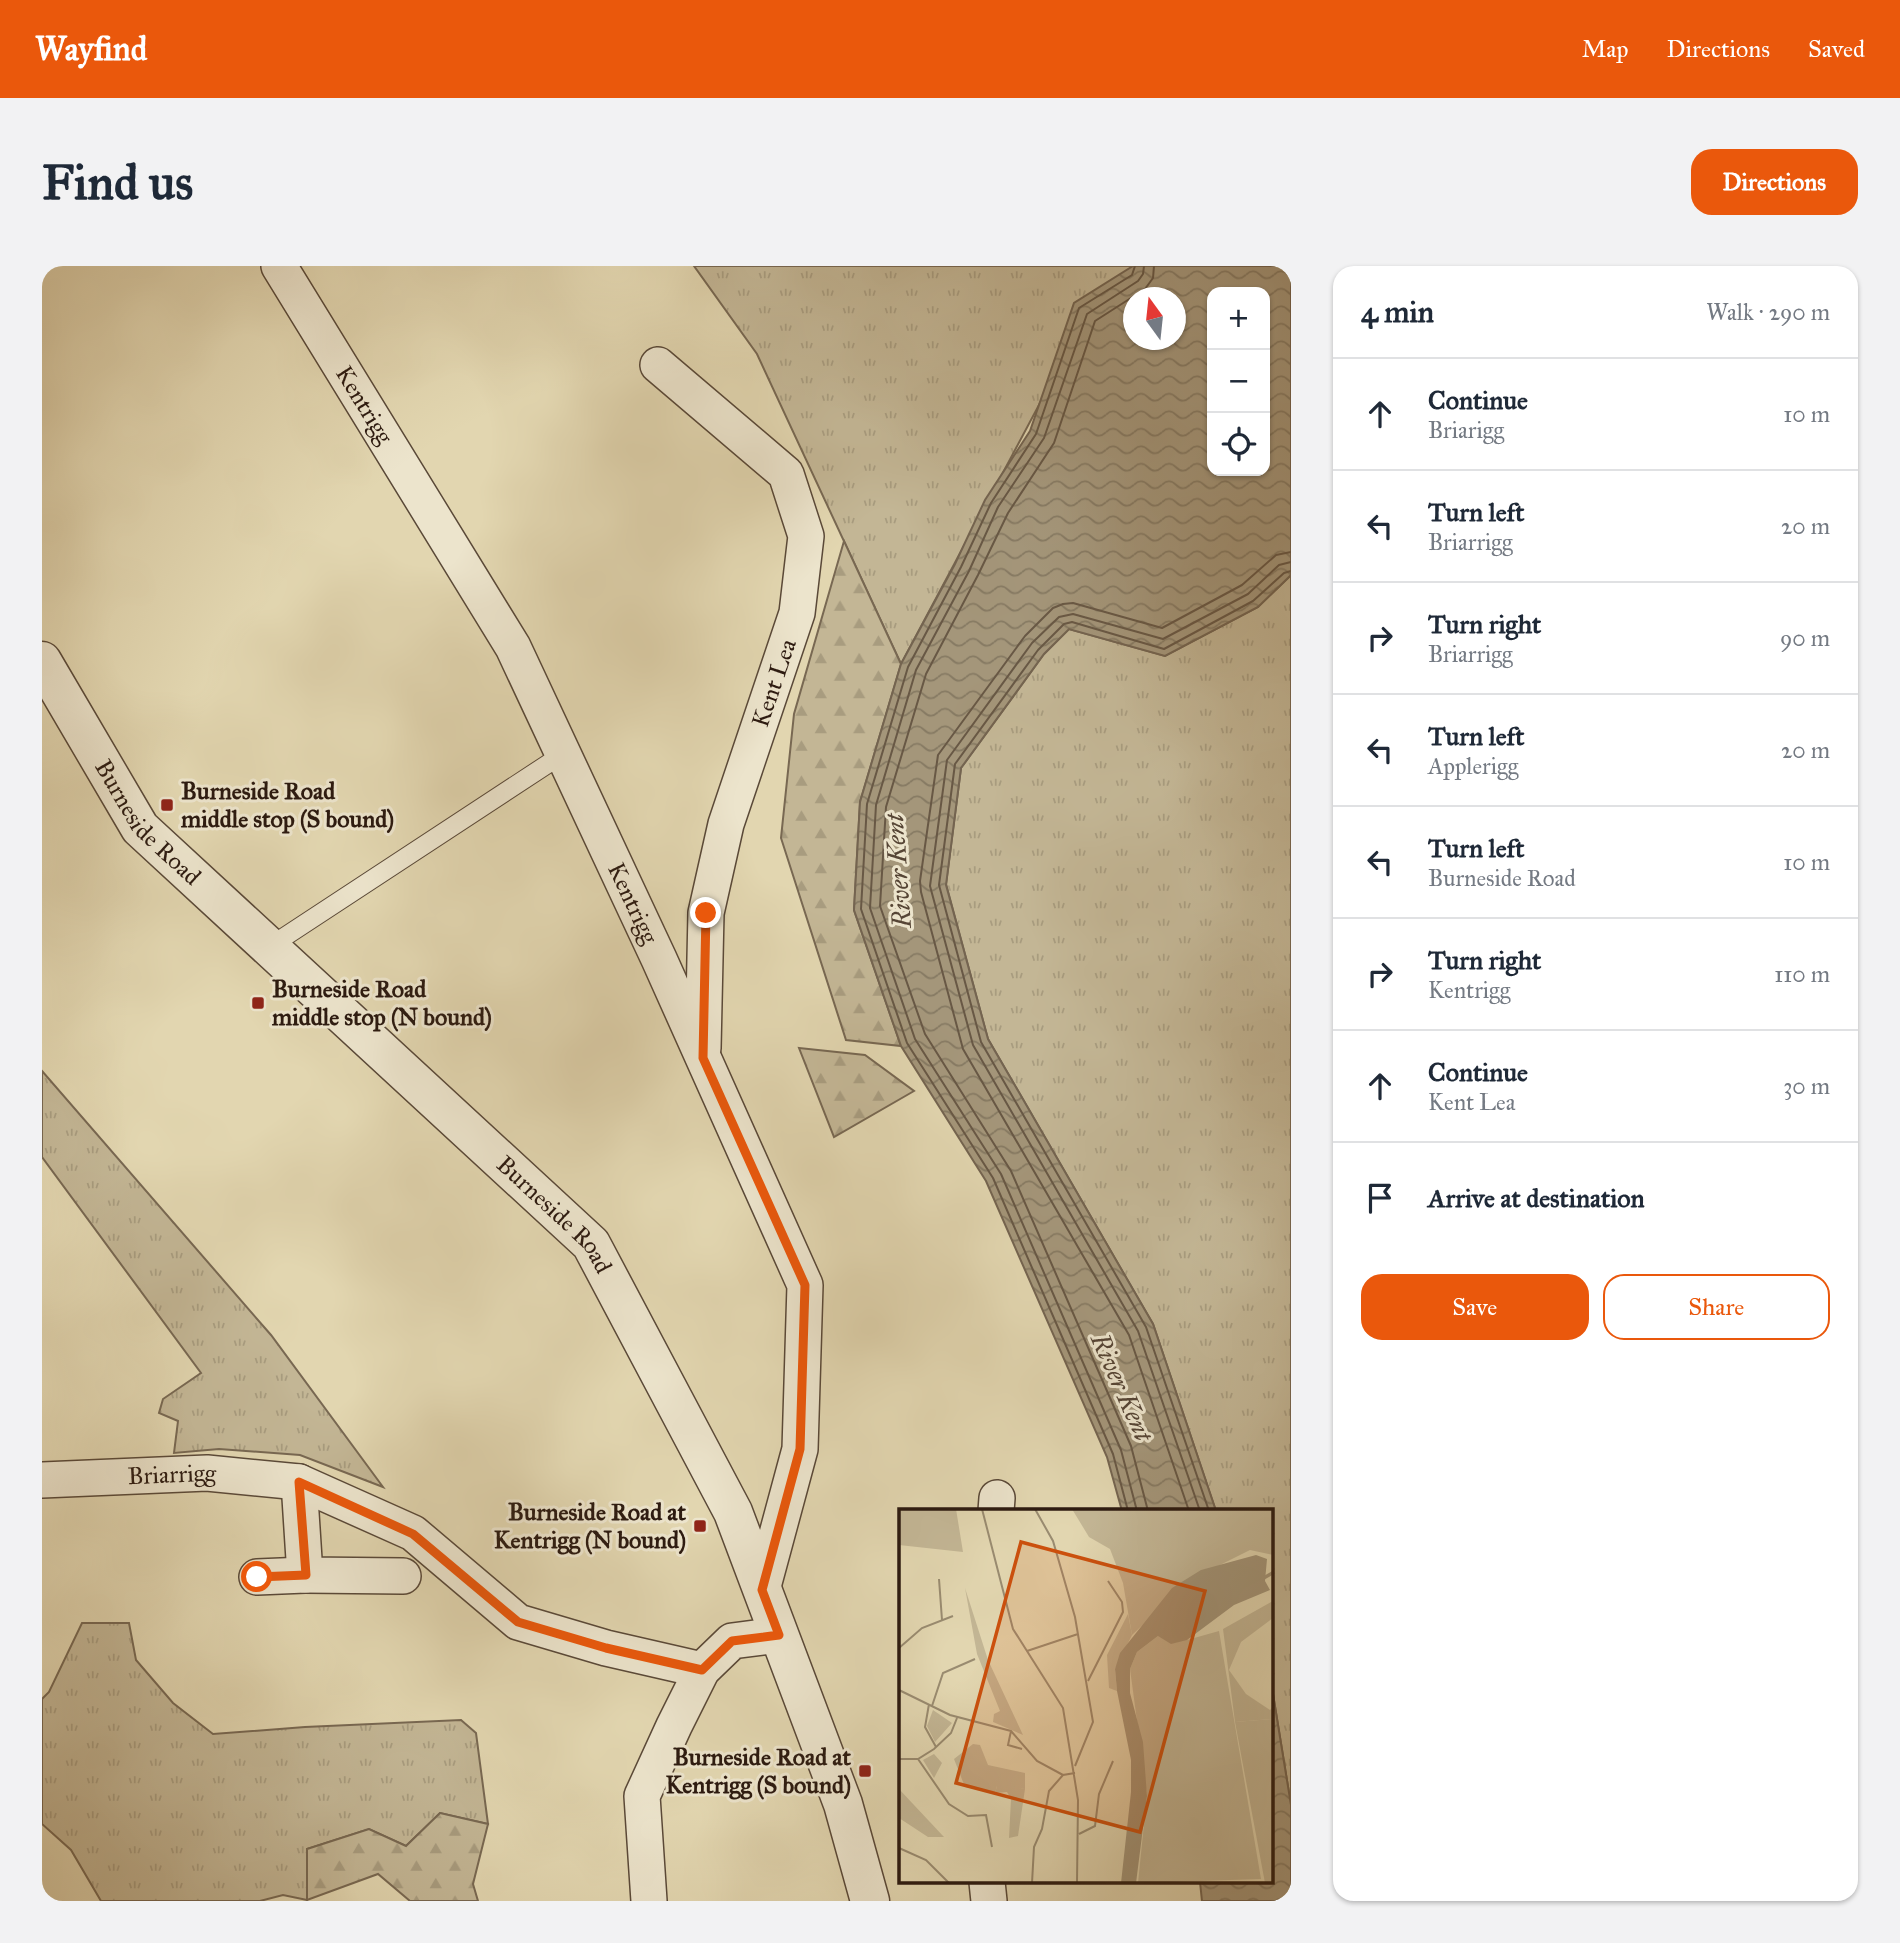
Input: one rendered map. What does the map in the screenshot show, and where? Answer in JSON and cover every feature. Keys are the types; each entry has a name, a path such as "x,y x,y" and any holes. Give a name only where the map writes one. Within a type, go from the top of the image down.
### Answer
{"street":[{"name":"Kentrigg","path":"279,266 513,647 805,1285 800,1449 762,1590"},
{"name":"Kent Lea","path":"658,365 786,474 806,536 797,613 726,824 706,913 703,1058"},
{"name":"Burneside Road","path":"42,661 140,828 591,1244 733,1512 843,1804 870,1901"},
{"name":"Briarrigg","path":"42,1480 207,1473 299,1482 413,1534 518,1622 606,1648 702,1670"},
{"path":"299,1482 306,1575"},
{"path":"257,1577 403,1576"},
{"path":"649,1901 642,1796 702,1670 732,1641 779,1635"}],"lane":[{"path":"269,947 563,754"}],"green space":[{"path":"694,266 1141,266 1040,403 901,664 757,354"},
{"path":"844,541 901,664 860,802 854,910 901,1046 846,1040 781,838 794,714"},
{"path":"1291,575 1291,1805 1274,1700 1274,1509 1215,1509 1153,1324 988,1039 946,884 961,768 1044,654 1069,629 1165,656 1258,607"},
{"path":"799,1048 865,1055 914,1091 834,1137"},
{"path":"42,1071 271,1335 383,1487 300,1455 219,1449 174,1453 178,1421 159,1413 163,1399 201,1373 42,1157"},
{"path":"82,1623 129,1623 136,1660 173,1703 213,1734 461,1720 476,1733 488,1824 440,1813 406,1846 369,1829 307,1849 307,1900 283,1895 260,1901 101,1901 71,1850 42,1824 42,1699 49,1692"},
{"path":"440,1813 488,1824 473,1884 478,1901 410,1901 378,1874 307,1900 307,1849 369,1829 406,1846"}],"water":[{"name":"River Kent","path":"1133,266 1291,266 1291,575 1258,607 1165,656 1069,629 1044,654 961,768 946,885 988,1039 1153,1324 1215,1509 1121,1509 1107,1457 986,1181 901,1046 854,910 860,802 901,664 955,564 985,500 1030,431 1074,303"},
{"path":"1274,1700 1291,1805 1291,1901 1202,1901 1200,1884 1274,1884"}],"place":[{"name":"Burneside Road middle stop (S bound)","path":"167,805"},
{"name":"Burneside Road middle stop (N bound)","path":"258,1003"},
{"name":"Burneside Road at Kentrigg (N bound)","path":"700,1526"},
{"name":"Burneside Road at Kentrigg (S bound)","path":"865,1771"}],"route":[{"path":"257,1577 306,1575 299,1482 413,1534 518,1622 606,1648 702,1670 732,1641 779,1635 762,1590 800,1449 805,1285 703,1058 706,913"}]}
